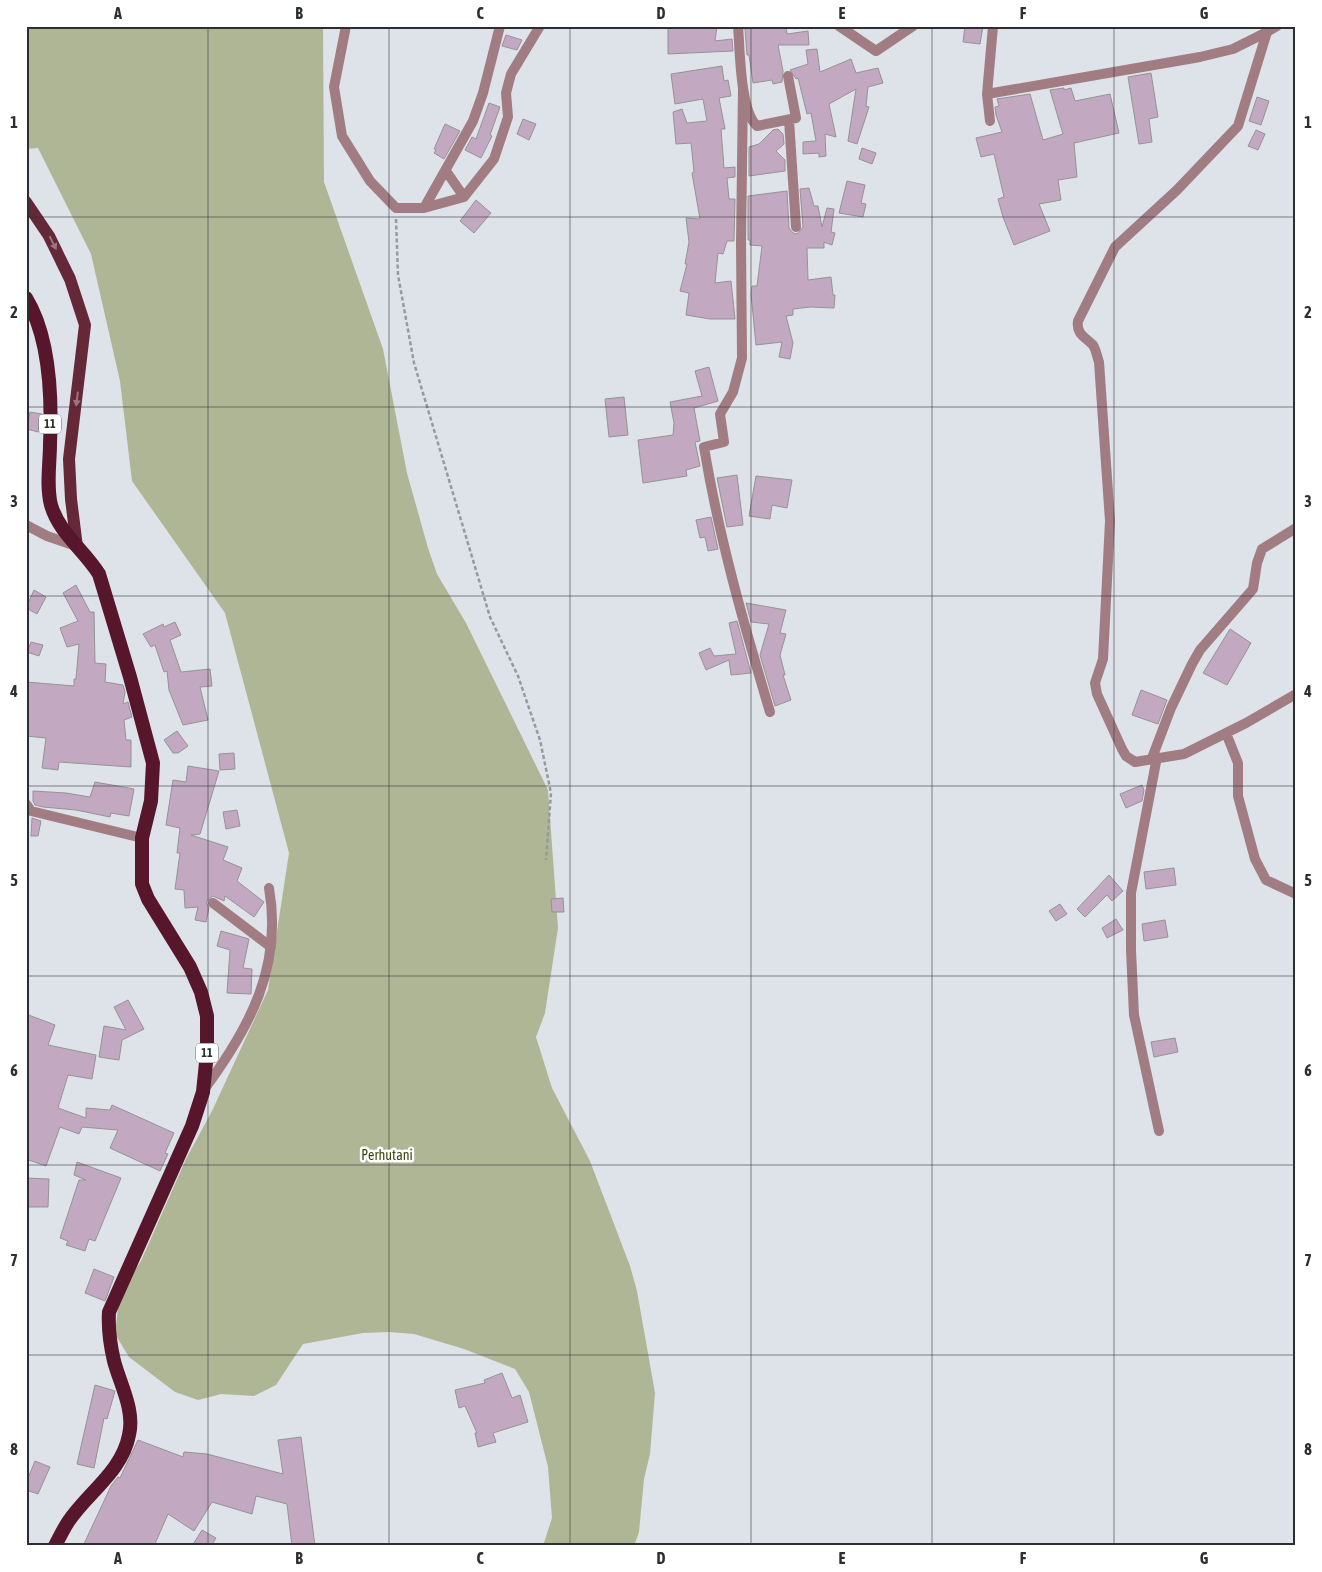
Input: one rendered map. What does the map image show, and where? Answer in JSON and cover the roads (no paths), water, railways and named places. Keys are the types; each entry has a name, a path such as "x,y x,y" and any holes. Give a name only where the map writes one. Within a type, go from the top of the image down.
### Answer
{"highway":[{"name":"11","path":"26,298 44,344 49,390 51,504 61,526 91,561 99,574 153,763 151,801 142,838 142,884 148,898 190,967 201,992 206,1016 207,1052 203,1092 192,1126 109,1312 108,1327 114,1363 123,1386 130,1434 122,1456 102,1483 68,1521 55,1546"}],"main road":[{"path":"26,202 49,236 70,279 85,324 69,458 71,499 77,546"}],"street":[{"path":"346,26 334,87 342,136 370,181 396,208 424,208 464,197 494,159 508,117 506,93 511,74 540,26"},
{"path":"424,208 446,172 473,121 483,93 500,26"},
{"path":"738,26 743,86 742,358 733,392 720,414 724,442 704,447 714,507 740,612 770,712"},
{"path":"839,26 876,51 913,26"},
{"path":"990,121 987,94 994,26"},
{"path":"987,94 1200,57 1233,49 1278,26"},
{"path":"1267,32 1238,126 1177,190 1115,247 1078,321 1079,332 1095,349 1099,362 1110,521 1103,659 1096,678 1097,694 1126,756 1135,762 1184,754 1296,694"},
{"path":"743,86 751,121 757,126 789,120 796,118 788,76"},
{"path":"789,120 796,227"},
{"path":"446,172 464,197"},
{"path":"26,525 47,536 77,546"},
{"path":"1159,1131 1134,1015 1131,950 1131,893 1154,758 1192,664 1200,650 1253,589 1257,563 1262,549 1296,528"},
{"path":"1226,733 1238,763 1238,796 1255,859 1266,880 1296,894"},
{"path":"26,804 32,811 142,838"},
{"path":"203,1092 239,1040 264,979 271,947 274,915 269,888"},
{"path":"213,903 271,947"}],"park label":[{"name":"Perhutani","path":"387,1155"}]}
